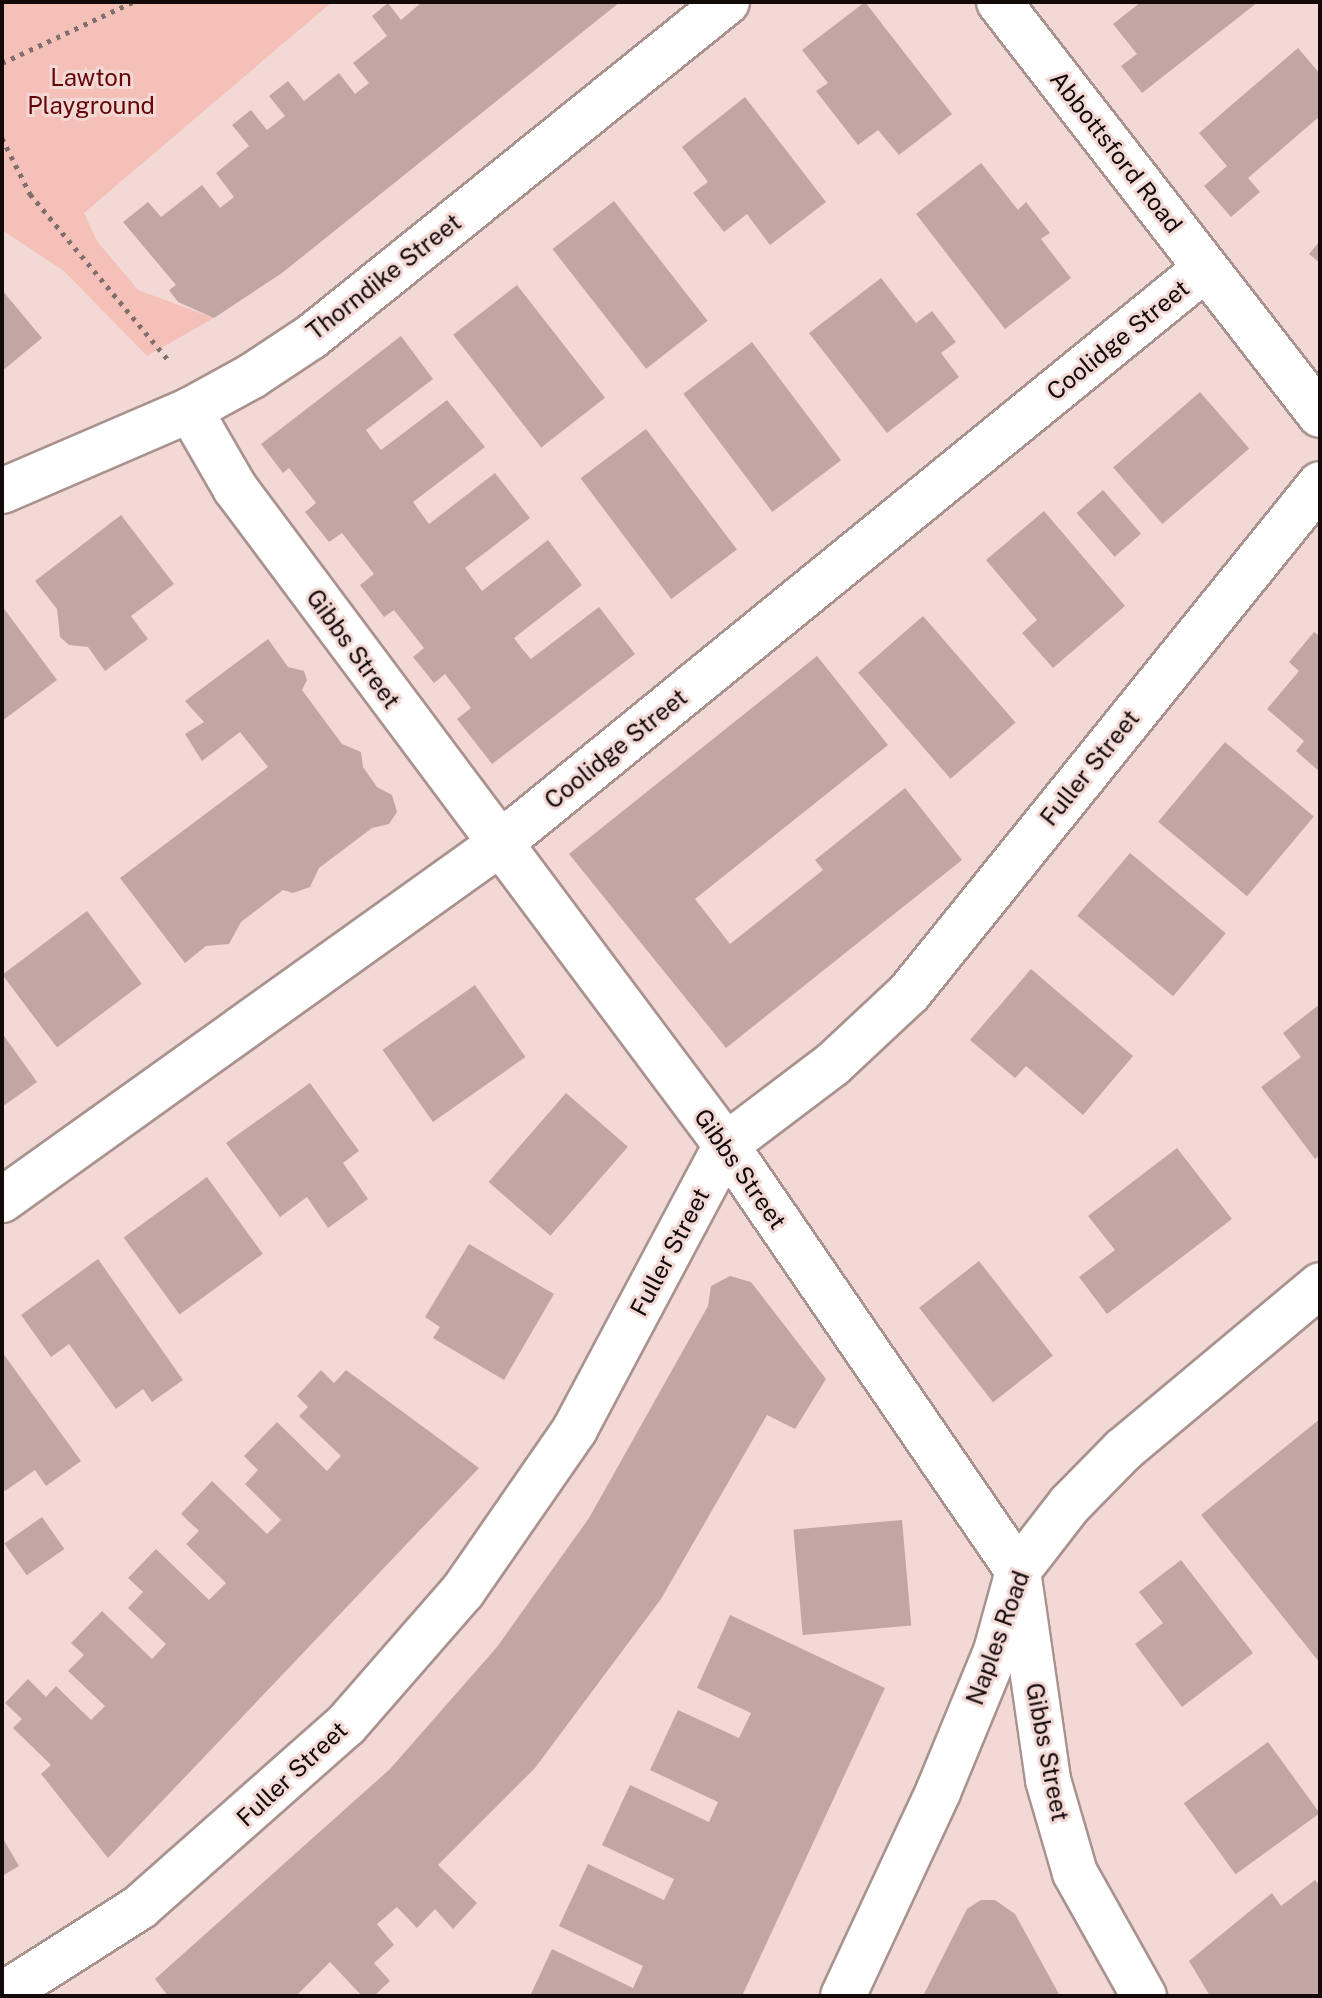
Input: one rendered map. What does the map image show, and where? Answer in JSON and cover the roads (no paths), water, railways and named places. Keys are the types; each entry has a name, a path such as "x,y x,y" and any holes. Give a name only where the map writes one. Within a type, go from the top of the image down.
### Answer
{"street":[{"name":"Thorndike Street","path":"2,491 190,410 311,337 727,2"},
{"name":"Abbottsford Road","path":"999,2 1320,415"},
{"name":"Coolidge Street","path":"2,1200 498,845 1206,268"},
{"name":"Gibbs Street","path":"190,410 235,488 498,845 726,1145 1018,1571 1048,1780 1075,1873 1144,1996"},
{"name":"Fuller Street","path":"2,1995 140,1907 248,1816 346,1725 463,1591 575,1429 726,1145 833,1064 909,993 1320,484"},
{"name":"Naples Road","path":"843,1996 949,1764 996,1651 1018,1571 1070,1504 1123,1450 1318,1292"}],"park label":[{"name":"Lawton Playground","path":"91,92"}]}
